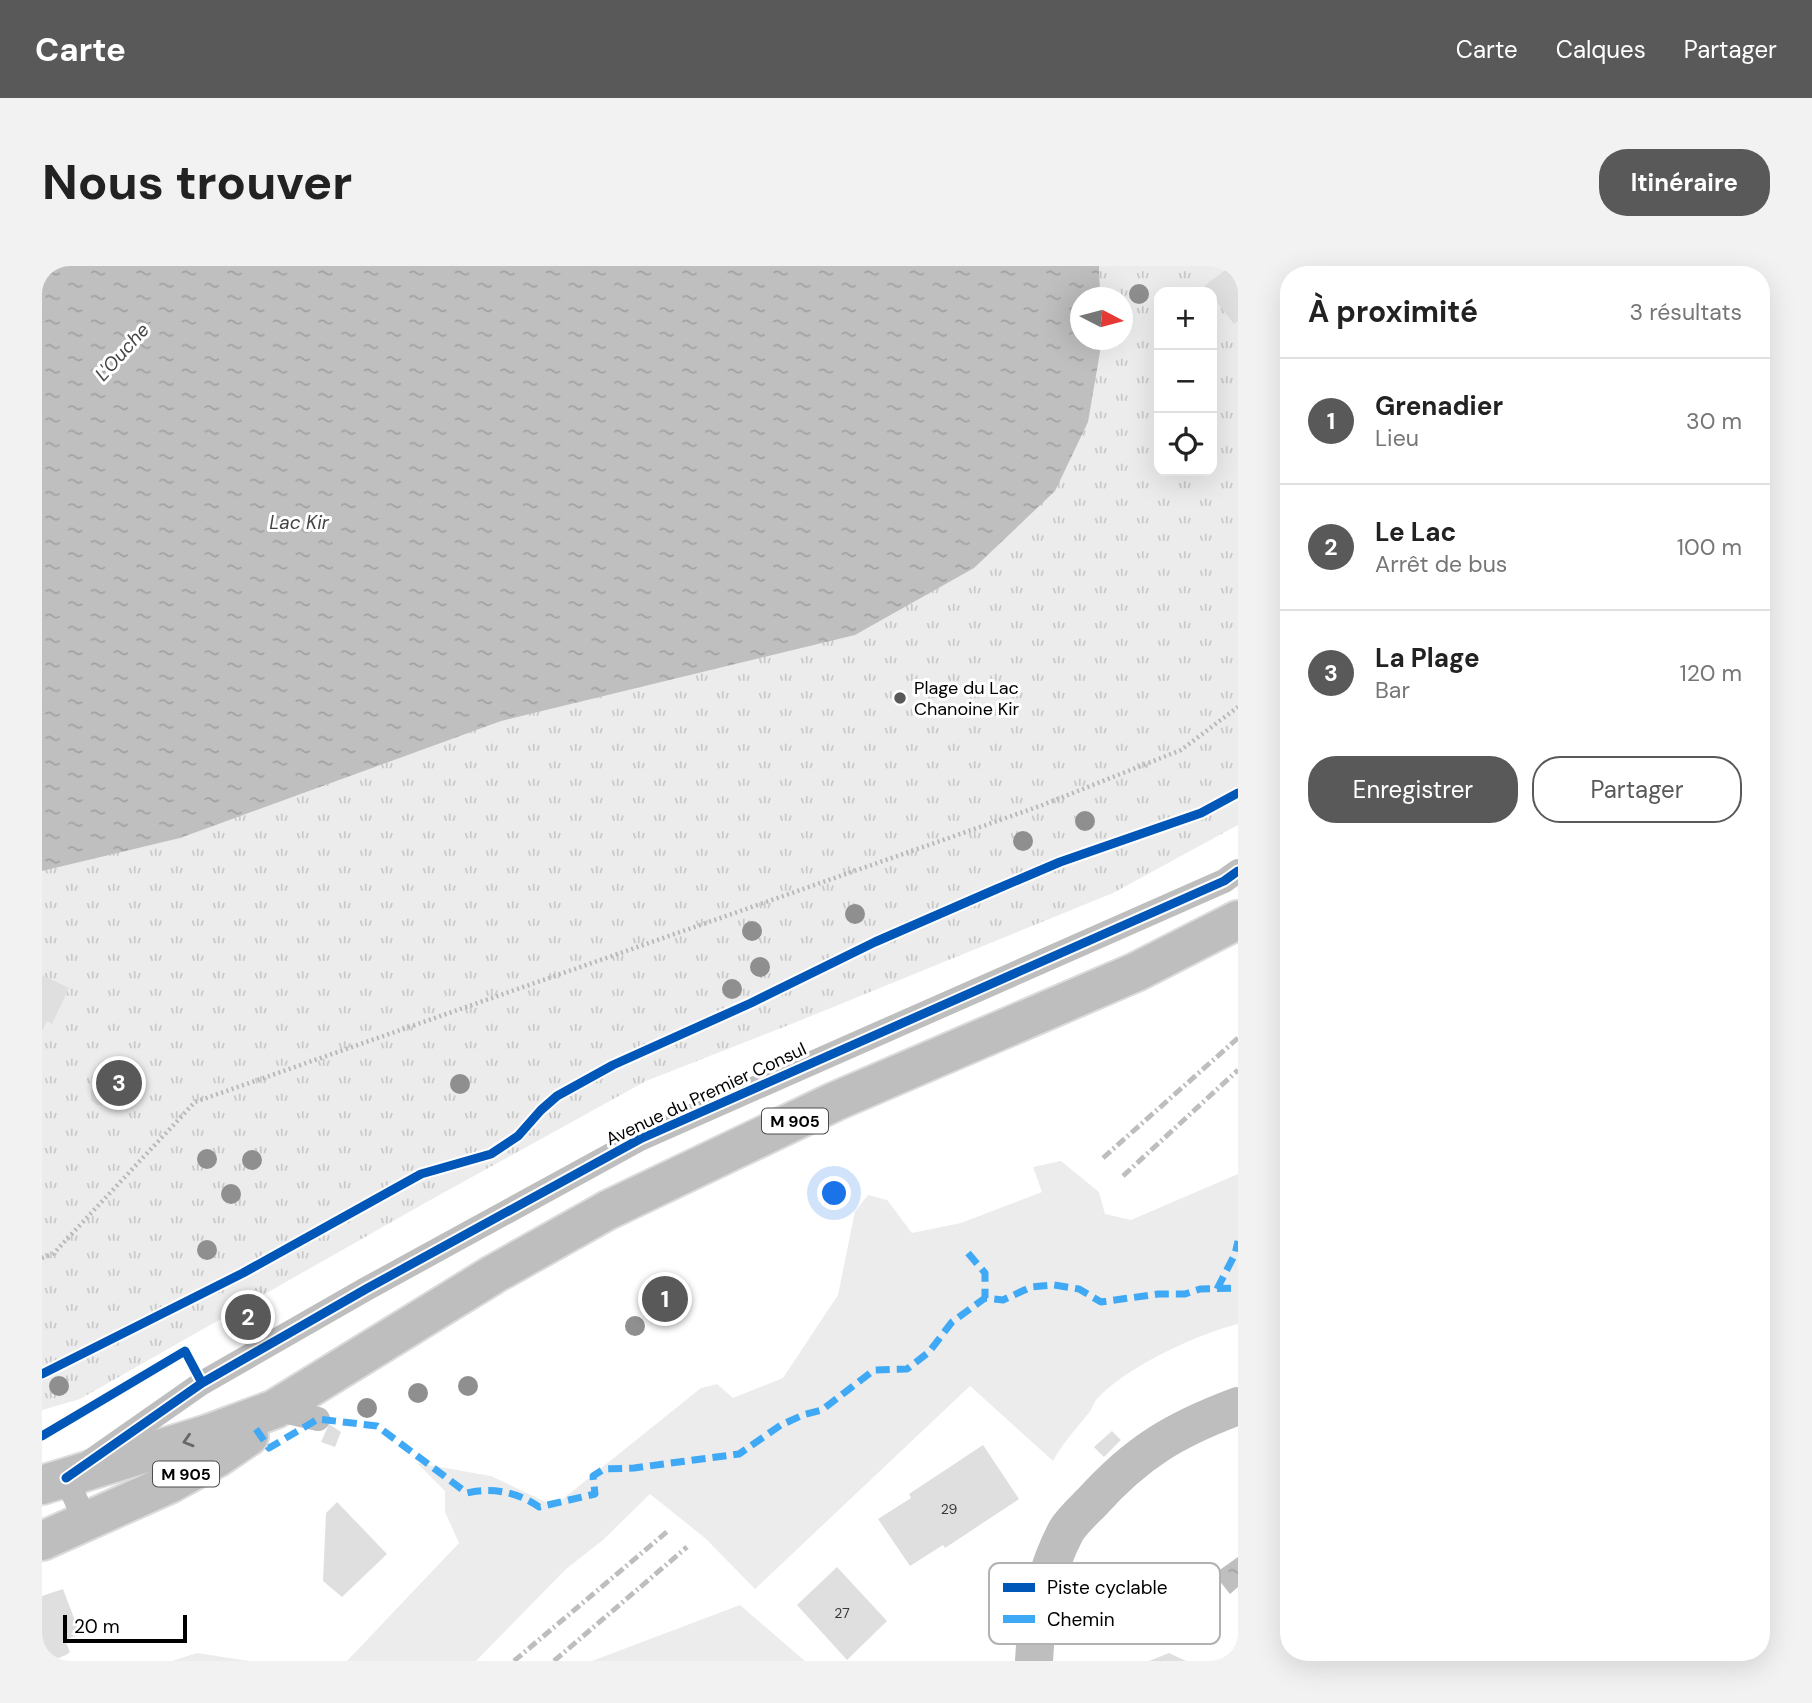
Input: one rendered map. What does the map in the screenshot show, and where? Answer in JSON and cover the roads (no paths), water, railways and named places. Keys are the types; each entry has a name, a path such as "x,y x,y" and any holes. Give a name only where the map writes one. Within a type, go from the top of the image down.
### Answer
{"main road":[{"name":"M 905","path":"50,1476 208,1434 275,1409 494,1274 608,1210 836,1101 1136,972 1238,920"},
{"path":"1053,1563 1067,1529 1108,1484 1148,1449 1195,1423 1238,1406"},
{"name":"M 905","path":"42,1541 169,1484 218,1457 242,1442 275,1409"}],"lane":[{"name":"Avenue du Premier Consul","path":"50,1476 202,1383 378,1282 640,1139 1224,881 1238,871"},
{"path":"275,1409 318,1419"},
{"path":"50,1476 85,1520"}],"water":[{"name":"Lac Kir","path":"42,266 1099,266 1100,287 1070,287 1070,350 1100,350 1088,422 1055,491 974,568 855,635 501,721 180,838 42,871"},
{"path":"1238,1557 1238,1587 1230,1594 1220,1582 1220,1570"}],"railway":[{"path":"1103,1158 1238,1038"},
{"path":"1123,1176 1238,1070"},
{"path":"514,1661 669,1530"},
{"path":"554,1661 687,1547"}],"place":[{"name":"Plage du Lac Chanoine Kir","path":"900,698"},
{"name":"La Plage","path":"119,1083"},
{"name":"Grenadier","path":"665,1299"},
{"name":"Le Lac","path":"248,1317"}],"water label":[{"name":"L'Ouche","path":"122,352"}]}
